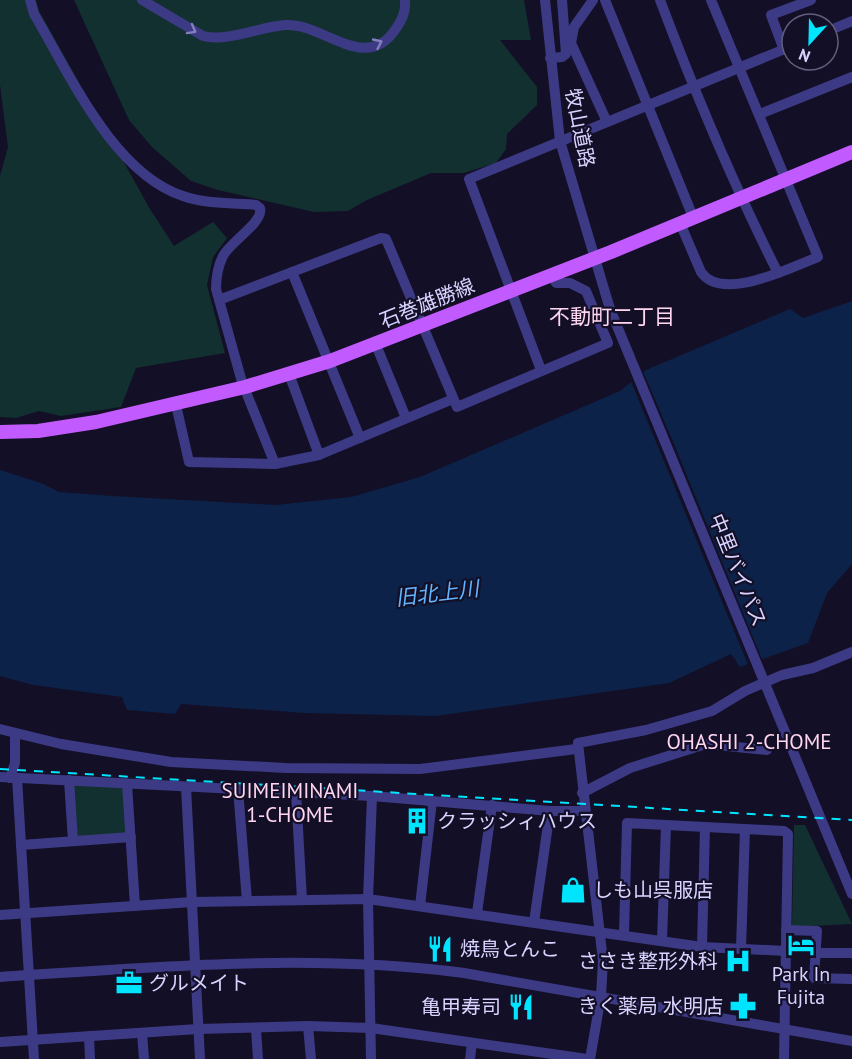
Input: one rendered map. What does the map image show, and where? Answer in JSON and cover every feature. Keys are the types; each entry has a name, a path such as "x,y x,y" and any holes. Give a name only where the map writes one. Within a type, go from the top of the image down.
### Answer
{"main road":[{"name":"石巻雄勝線","path":"0,432 19,433 59,429 176,405 330,361 596,259 852,152"}],"street":[{"path":"30,0 34,14 99,125 136,166 164,188 181,196 196,200 256,204 260,208 259,218 222,258 216,274 219,300 245,387 275,464"},
{"path":"142,0 203,36 213,39 267,27 295,25 316,31 347,46 364,49 391,36 406,9 405,0"},
{"name":"牧山道路","path":"545,0 560,141 596,259"},
{"path":"550,58 562,57 566,54 562,0"},
{"path":"593,0 574,27 571,43 607,122"},
{"path":"604,0 648,105 687,220 701,272 712,283 753,282 818,256 711,0"},
{"path":"660,0 692,87 740,197 778,273"},
{"path":"780,32 771,15 811,0"},
{"path":"542,370 469,179 780,51"},
{"path":"760,114 852,77"},
{"path":"219,300 381,237 386,239 458,407 608,343 586,291 570,283 556,283 552,274"},
{"name":"中里バイパス","path":"596,259 610,309 852,894"},
{"path":"292,272 360,438"},
{"path":"376,345 406,418"},
{"path":"289,374 319,455"},
{"path":"176,405 189,462 275,464 319,455 453,399"},
{"path":"0,1042 198,1029 308,1026 371,1028 472,1042 528,1055 588,1059 601,996 600,932 576,749 578,743 646,730 712,711 745,691 773,679 813,668 852,652"},
{"path":"0,729 15,734 171,762 286,768 420,769 576,749"},
{"path":"15,734 15,763 9,778 21,844 34,1059"},
{"path":"582,793 630,768 706,744 767,750"},
{"path":"9,778 372,796 550,811 584,811"},
{"path":"69,780 73,841"},
{"path":"127,784 135,906"},
{"path":"186,787 200,1059"},
{"path":"238,789 247,901"},
{"path":"296,792 302,900"},
{"path":"371,1059 368,899 372,796"},
{"path":"420,906 432,801"},
{"path":"477,913 492,805"},
{"path":"534,922 550,811"},
{"path":"624,934 627,823 784,831 788,834 784,1059"},
{"path":"662,941 666,825"},
{"path":"702,947 705,827"},
{"path":"741,948 745,829"},
{"path":"21,844 131,837"},
{"path":"0,915 192,902 368,899 702,947 786,951"},
{"path":"786,930 817,931 814,978 852,979"},
{"path":"815,953 852,953"},
{"path":"0,977 195,966 368,963 464,973 852,1041"},
{"path":"308,1026 311,1059"},
{"path":"256,1029 258,1059"},
{"path":"142,1033 144,1059"},
{"path":"89,1036 90,1059"},
{"path":"470,1059 472,1042"}],"green space":[{"path":"0,0 36,0 39,11 150,209 174,246 213,222 227,238 213,257 207,285 225,353 136,368 121,407 61,416 39,411 16,418 0,417 0,176 8,147 0,85"},
{"path":"74,0 524,0 531,40 500,40 537,87 537,105 507,134 506,149 496,163 464,173 431,173 367,200 348,211 314,212 218,190 191,181 152,147 129,120"},
{"path":"73,785 124,787 126,836 76,838"},
{"path":"794,825 805,825 852,924 792,927"}],"water":[{"name":"旧北上川","path":"852,301 852,564 827,593 808,643 740,667 731,654 669,683 436,716 305,713 181,704 175,714 127,710 122,697 33,685 0,676 0,470 41,483 59,492 276,505 351,497 420,477 620,391 646,370 790,309 803,318"}],"pier":[{"path":"642,369 763,662 749,667 630,379"}],"railway":[{"path":"0,769 852,820"}],"place":[{"name":"クラッシィハウス","path":"417,821"},
{"name":"しも山呉服店","path":"573,890"},
{"name":"Park In Fujita","path":"801,945"},
{"name":"焼鳥とんこ","path":"440,949"},
{"name":"ささき整形外科","path":"738,961"},
{"name":"グルメイト","path":"129,983"},
{"name":"きく薬局 水明店","path":"743,1006"},
{"name":"亀甲寿司","path":"521,1007"}],"district":[{"name":"不動町二丁目","path":"612,316"},
{"name":"OHASHI 2-CHOME","path":"749,741"},
{"name":"SUIMEIMINAMI 1-CHOME","path":"290,802"}]}
